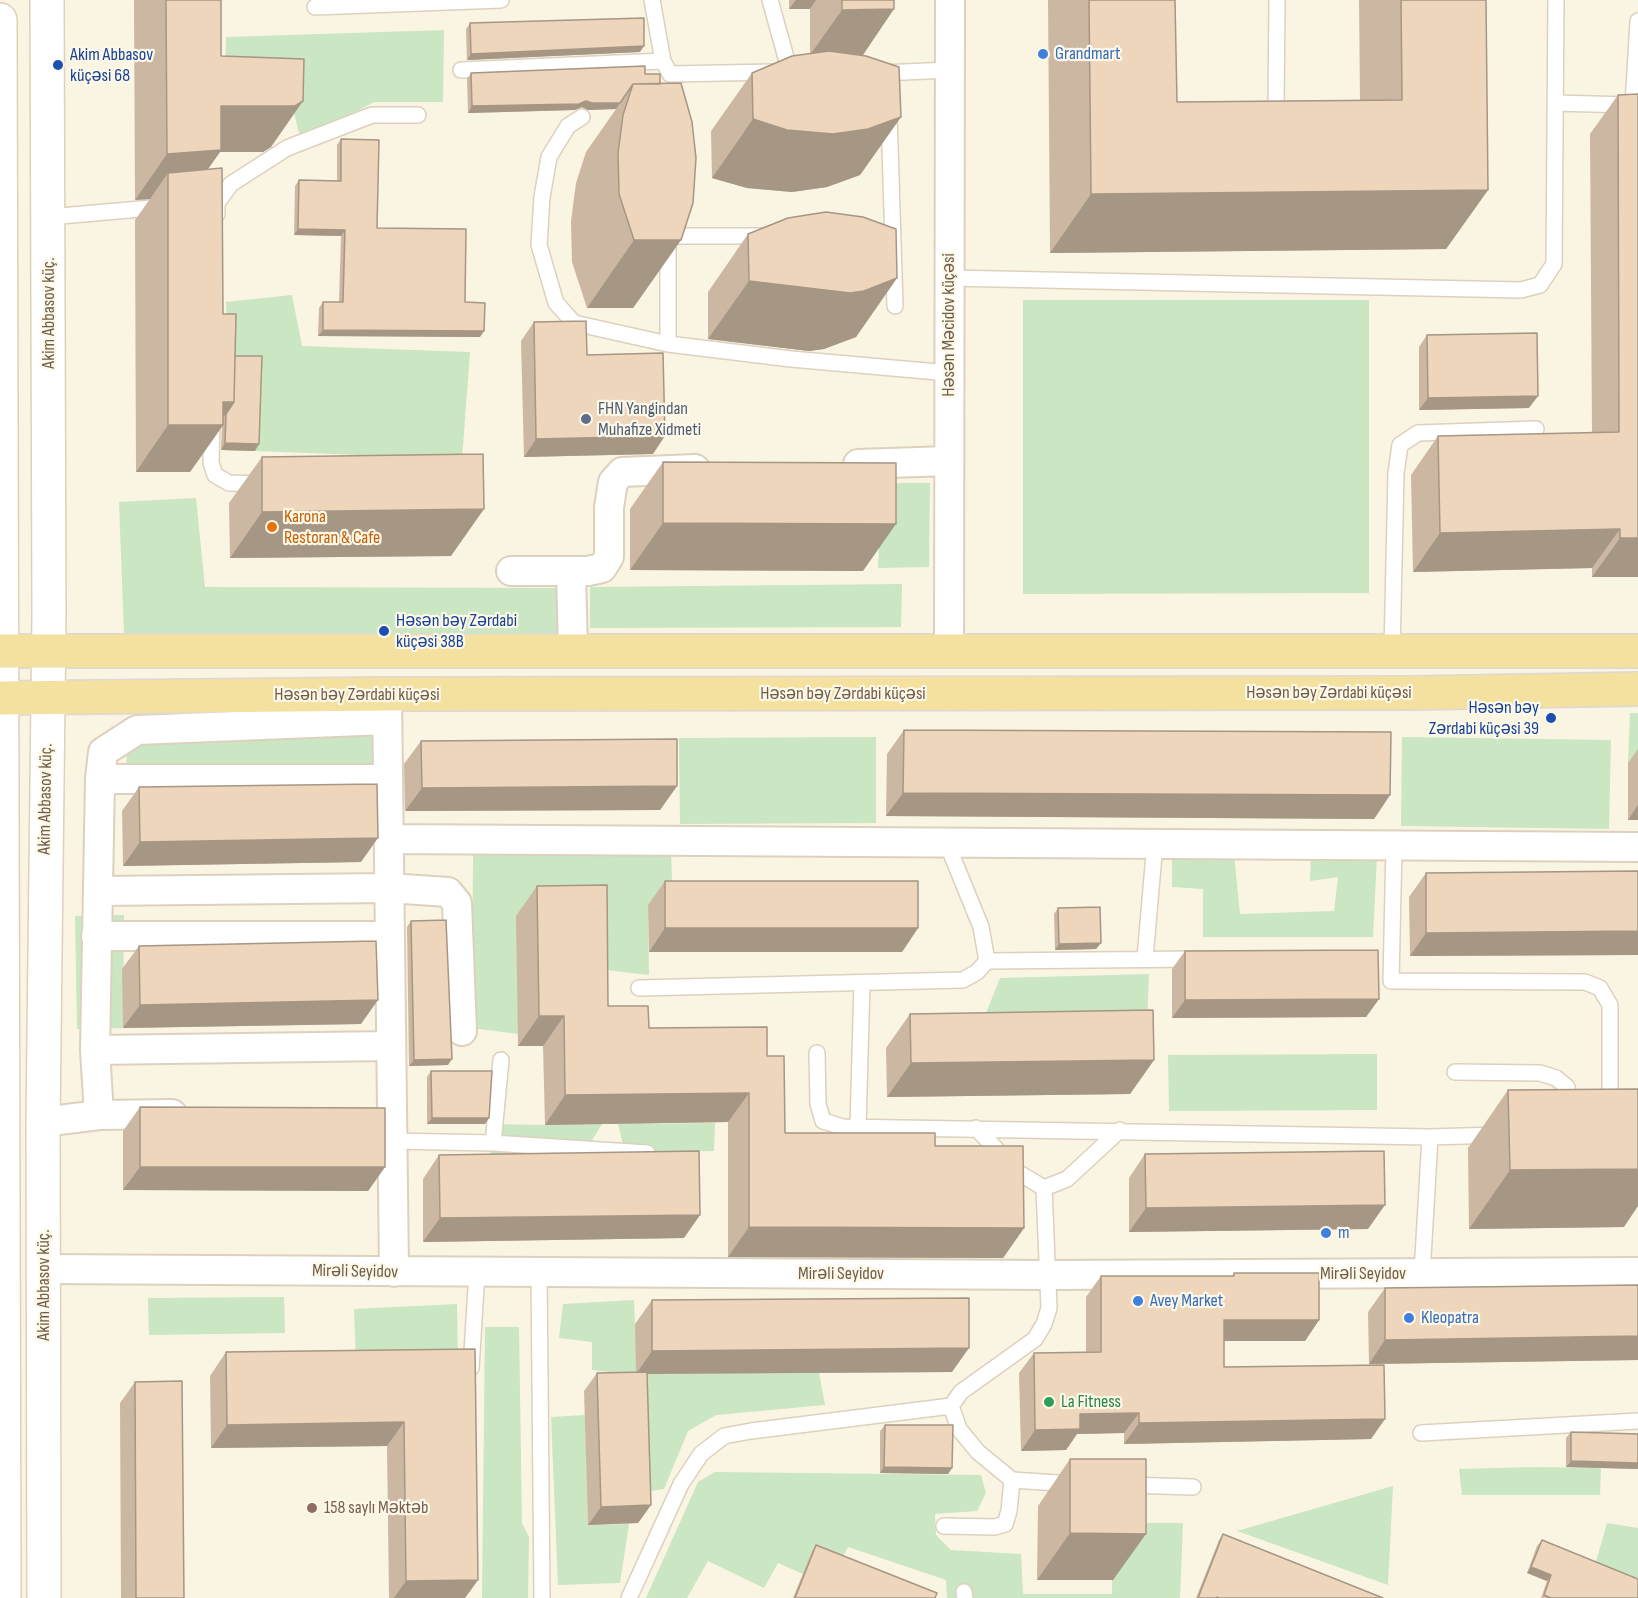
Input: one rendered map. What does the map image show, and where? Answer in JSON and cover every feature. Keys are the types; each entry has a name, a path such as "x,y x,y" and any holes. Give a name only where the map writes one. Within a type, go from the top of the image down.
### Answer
{"main road":[{"name":"Akim Abbasov küç.","path":"44,1598 43,1122 48,697 49,217 47,0"},
{"path":"0,20 2,1547 4,1598"},
{"path":"2,217 49,217"},
{"path":"2,651 1638,651"},
{"name":"Həsən bəy Zərdabi küçəsi","path":"1,698 48,697 387,707 1638,689"},
{"path":"1,1124 43,1122"}],"street":[{"name":"Həsən Məcidov küçəsi","path":"949,651 950,0"},
{"path":"832,465 949,461"},
{"path":"511,571 571,571 602,568 609,557 609,507 613,482 622,472 727,468"},
{"path":"571,571 573,651"},
{"path":"99,1116 95,1050 96,936 99,779 103,752 137,730 387,707 391,1046 380,1111 393,1141 394,1272"},
{"path":"99,779 388,778"},
{"path":"388,839 1638,847"},
{"path":"98,891 389,888 448,892 457,903 462,1031"},
{"path":"96,936 390,936"},
{"path":"95,1050 391,1046"},
{"path":"43,1122 99,1116 193,1114"},
{"name":"Mirəli Seyidov","path":"45,1269 1049,1275 1638,1272"}],"lane":[{"path":"315,7 501,0"},
{"path":"652,0 667,68 669,95"},
{"path":"461,70 667,68 795,72 771,0"},
{"path":"1276,105 1277,0"},
{"path":"949,278 1521,290 1540,285 1554,264 1556,0"},
{"path":"1555,103 1635,105 1638,21"},
{"path":"866,73 888,85 950,70"},
{"path":"888,85 894,306"},
{"path":"216,227 211,203 231,184 287,148 372,116 418,115"},
{"path":"582,117 568,126 549,157 542,197 539,245 556,303 574,323 668,344 791,360 949,373"},
{"path":"49,217 183,206"},
{"path":"668,344 668,230 785,236"},
{"path":"212,404 211,463 215,475 229,483 276,484"},
{"path":"1392,651 1396,473 1400,445 1418,433 1536,429"},
{"path":"946,841 981,927 987,960"},
{"path":"1145,958 1155,843"},
{"path":"1394,845 1391,981 1585,982 1600,988 1610,1005 1610,1122"},
{"path":"639,988 963,980 977,972 987,960 1216,959"},
{"path":"858,1127 862,983"},
{"path":"817,1053 818,1104 823,1121 843,1127 1430,1137 1508,1135"},
{"path":"493,1143 501,1060"},
{"path":"1455,1072 1540,1073 1556,1078 1567,1087 1574,1122"},
{"path":"976,1128 1019,1173 1044,1188"},
{"path":"1044,1188 1067,1179 1120,1130"},
{"path":"1422,1274 1430,1137"},
{"path":"393,1141 493,1143 664,1154"},
{"path":"629,1598 681,1485 701,1454 723,1436 951,1406 961,1392 1035,1339 1044,1324 1049,1308 1044,1188"},
{"path":"470,1369 477,1272"},
{"path":"538,1272 542,1598"},
{"path":"951,1406 959,1429 978,1452 1012,1480 1083,1484"},
{"path":"1421,1433 1638,1421"},
{"path":"944,1526 994,1527 1005,1524 1010,1511 1012,1480"},
{"path":"1116,1485 1193,1487"}],"green space":[{"path":"444,30 443,102 374,102 301,141 290,97 225,78 226,37"},
{"path":"292,295 302,346 470,352 462,459 255,451 258,363 229,362 226,302"},
{"path":"1023,300 1369,300 1369,593 1023,594"},
{"path":"882,483 930,483 929,567 878,568"},
{"path":"196,498 205,587 557,588 558,635 124,635 119,502"},
{"path":"902,584 901,627 590,628 590,587"},
{"path":"1630,713 1638,713 1638,763 1628,763"},
{"path":"376,717 376,786 127,790 126,719"},
{"path":"876,737 876,823 680,824 679,738"},
{"path":"1402,737 1611,740 1609,829 1401,826"},
{"path":"473,852 671,854 673,905 648,905 649,975 606,970 517,916 518,1034 472,1028"},
{"path":"1234,854 1240,914 1334,911 1338,877 1310,881 1311,854 1377,857 1373,937 1203,937 1203,889 1172,887 1172,858"},
{"path":"124,915 123,1028 77,1029 75,916"},
{"path":"1149,974 1147,1025 980,1028 1000,978"},
{"path":"1377,1054 1377,1110 1169,1111 1168,1055"},
{"path":"715,1123 714,1151 625,1153 618,1124"},
{"path":"488,1124 602,1124 580,1160 491,1159"},
{"path":"284,1297 285,1333 149,1335 148,1298"},
{"path":"634,1300 635,1324 819,1373 825,1405 716,1415 688,1431 664,1489 637,1493 635,1375 592,1370 592,1342 559,1338 563,1304"},
{"path":"457,1304 458,1362 356,1364 354,1309"},
{"path":"485,1327 519,1327 522,1523 529,1537 528,1598 482,1598"},
{"path":"585,1415 588,1525 629,1524 620,1583 558,1585 551,1417"},
{"path":"1601,1468 1600,1495 1462,1495 1459,1469"},
{"path":"715,1472 981,1475 986,1493 977,1511 935,1514 936,1535 951,1550 1021,1554 1023,1594 1112,1594 1113,1523 1183,1523 1180,1598 947,1598 946,1580 848,1547 840,1562 812,1551 803,1574 778,1563 764,1588 708,1561 687,1598 646,1598 698,1482"},
{"path":"1393,1486 1388,1585 1237,1531"},
{"path":"1607,1523 1638,1528 1638,1587 1594,1569"}],"building":[{"path":"166,0 221,0 221,56 304,59 303,101 295,106 221,106 221,150 167,154"},
{"path":"842,0 894,0 894,9 842,10"},
{"path":"1089,0 1175,0 1177,102 1402,100 1401,0 1486,0 1488,190 1091,194"},
{"path":"644,18 644,46 471,54 470,23"},
{"path":"829,51 866,56 899,67 901,117 868,129 833,134 787,130 753,119 752,73 792,56"},
{"path":"645,66 645,74 660,74 660,84 633,84 620,103 586,101 579,104 472,106 471,73"},
{"path":"681,83 692,122 696,158 693,203 681,240 634,240 619,194 618,153 623,115 633,84"},
{"path":"1638,94 1638,538 1620,538 1620,529 1440,533 1438,436 1619,432 1618,95"},
{"path":"341,139 379,140 377,228 466,229 465,302 485,303 484,331 323,330 323,302 343,302 345,230 298,229 299,180 341,181"},
{"path":"222,168 223,314 236,314 234,402 223,402 223,425 168,425 168,173"},
{"path":"826,212 863,217 896,229 897,278 864,291 850,293 749,281 748,234 788,218"},
{"path":"586,321 587,355 663,353 665,436 536,439 534,322"},
{"path":"1537,333 1538,396 1428,398 1427,335"},
{"path":"235,356 262,356 259,444 225,443 226,414 234,402"},
{"path":"483,454 484,509 262,512 262,457"},
{"path":"663,462 896,463 896,524 663,523"},
{"path":"904,730 1391,732 1390,795 903,793"},
{"path":"677,739 677,786 422,788 421,741"},
{"path":"377,784 378,838 140,842 139,787"},
{"path":"1638,871 1638,931 1426,933 1426,873"},
{"path":"665,881 918,881 918,928 665,928"},
{"path":"607,885 608,1006 648,1006 649,1028 767,1027 767,1056 784,1056 785,1133 935,1133 935,1146 1023,1146 1024,1228 749,1227 749,1093 565,1095 564,1016 539,1016 537,886"},
{"path":"1100,907 1101,943 1059,944 1058,908"},
{"path":"446,920 452,1059 414,1060 411,921"},
{"path":"376,941 378,1000 140,1005 139,946"},
{"path":"1378,950 1379,999 1185,1000 1185,951"},
{"path":"1153,1010 1154,1060 911,1063 910,1014"},
{"path":"431,1071 492,1071 489,1118 432,1118"},
{"path":"1638,1089 1638,1169 1510,1170 1508,1090"},
{"path":"140,1107 385,1108 385,1167 140,1167"},
{"path":"699,1151 700,1215 440,1218 439,1155"},
{"path":"1384,1151 1385,1205 1146,1208 1145,1154"},
{"path":"1234,1273 1319,1273 1319,1320 1224,1320 1224,1367 1384,1365 1385,1419 1139,1423 1139,1413 1080,1414 1080,1429 1035,1430 1034,1353 1101,1352 1101,1276 1234,1276"},
{"path":"1638,1285 1638,1336 1385,1340 1385,1288"},
{"path":"969,1298 969,1348 652,1351 652,1300"},
{"path":"475,1349 478,1580 406,1581 404,1422 227,1425 226,1352"},
{"path":"647,1372 651,1505 601,1507 597,1373"},
{"path":"182,1381 184,1598 136,1598 135,1382"},
{"path":"885,1425 953,1425 952,1468 884,1467"},
{"path":"1571,1432 1638,1434 1638,1463 1571,1461"},
{"path":"1070,1459 1146,1459 1146,1534 1070,1533"},
{"path":"1223,1534 1383,1598 1198,1598"},
{"path":"1542,1540 1638,1579 1638,1598 1551,1598 1544,1595 1551,1575 1531,1567"},
{"path":"816,1545 937,1593 935,1598 795,1598"}],"place":[{"name":"Grandmart","path":"1043,54"},
{"name":"Akim Abbasov küçəsi 68","path":"58,65"},
{"name":"FHN Yangindan Muhafize Xidmeti","path":"586,419"},
{"name":"Karona Restoran & Cafe","path":"272,527"},
{"name":"Həsən bəy Zərdabi küçəsi 38B","path":"384,631"},
{"name":"Həsən bəy Zərdabi küçəsi 39","path":"1551,718"},
{"name":"m","path":"1326,1233"},
{"name":"Avey Market","path":"1138,1301"},
{"name":"Kleopatra","path":"1409,1318"},
{"name":"La Fitness","path":"1049,1402"},
{"name":"158 saylı Məktəb","path":"312,1508"}]}
